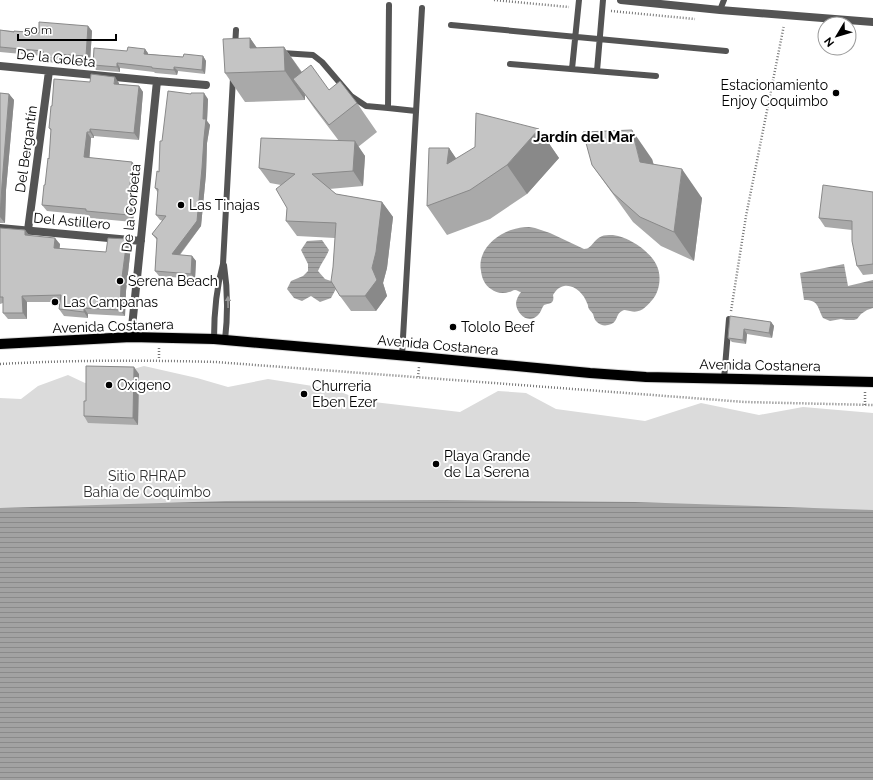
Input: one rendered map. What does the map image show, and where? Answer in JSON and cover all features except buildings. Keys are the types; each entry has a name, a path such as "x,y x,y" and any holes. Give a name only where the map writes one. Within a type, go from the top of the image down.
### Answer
{"main road":[{"name":"Avenida Costanera","path":"0,344 131,338 214,339 646,377 873,382"}],"street":[{"path":"621,0 667,2 720,10 873,22"},
{"name":"De la Goleta","path":"0,66 206,85"},
{"name":"Del Bergantín","path":"28,230 49,71"},
{"name":"De la Corbeta","path":"131,338 157,81"},
{"name":"Del Astillero","path":"0,228 141,241"}],"lane":[{"path":"572,69 579,0"},
{"path":"597,71 603,0"},
{"path":"720,10 724,0"},
{"path":"388,108 390,5"},
{"path":"402,355 422,8"},
{"path":"451,25 726,51"},
{"path":"236,30 235,51 242,52"},
{"path":"274,53 313,55 322,62 351,96 366,106 416,111"},
{"path":"510,64 656,76"},
{"path":"214,339 216,296 223,264 233,75"},
{"path":"223,264 228,292 225,340"},
{"path":"724,379 729,319"}],"path":[{"path":"494,0 578,8"},
{"path":"729,319 746,216 786,15"},
{"path":"0,364 134,360 216,362 745,402 873,405"}],"green space":[{"name":"Sitio RHRAP Bahía de Coquimbo","path":"144,366 197,378 228,387 268,379 332,389 365,401 460,412 498,391 526,393 556,409 645,421 701,403 759,415 803,407 873,413 873,611 0,607 0,398 21,399 38,386 68,375 85,383"}],"shaded area":[{"path":"529,227 550,233 584,249 590,247 600,237 609,235 622,237 636,244 648,253 658,268 660,278 659,287 653,299 641,310 634,312 623,310 618,314 614,322 604,325 599,324 595,320 586,300 578,290 564,286 556,290 553,295 552,302 544,305 537,316 530,319 524,317 518,311 516,304 517,298 521,292 515,290 502,293 497,292 487,286 481,274 480,264 484,251 499,236 513,229"},
{"path":"322,240 329,250 318,271 325,279 334,282 337,287 331,298 320,302 311,296 302,301 294,298 287,289 291,281 303,276 308,271 308,264 301,250 307,241"},
{"path":"844,264 848,286 873,280 873,308 867,310 854,320 841,319 830,321 823,318 815,303 809,300 804,300 800,273"},
{"path":"445,500 635,502 873,510 873,780 0,780 0,508 226,501"}],"place":[{"name":"Estacionamiento Enjoy Coquimbo","path":"836,93"},
{"name":"Las Tinajas","path":"181,205"},
{"name":"Serena Beach","path":"120,281"},
{"name":"Las Campanas","path":"55,302"},
{"name":"Tololo Beef","path":"453,327"},
{"name":"Oxigeno","path":"109,385"},
{"name":"Churreria Eben Ezer","path":"304,394"},
{"name":"Playa Grande de La Serena","path":"436,464"}],"district":[{"name":"Jardín del Mar","path":"584,137"}]}
